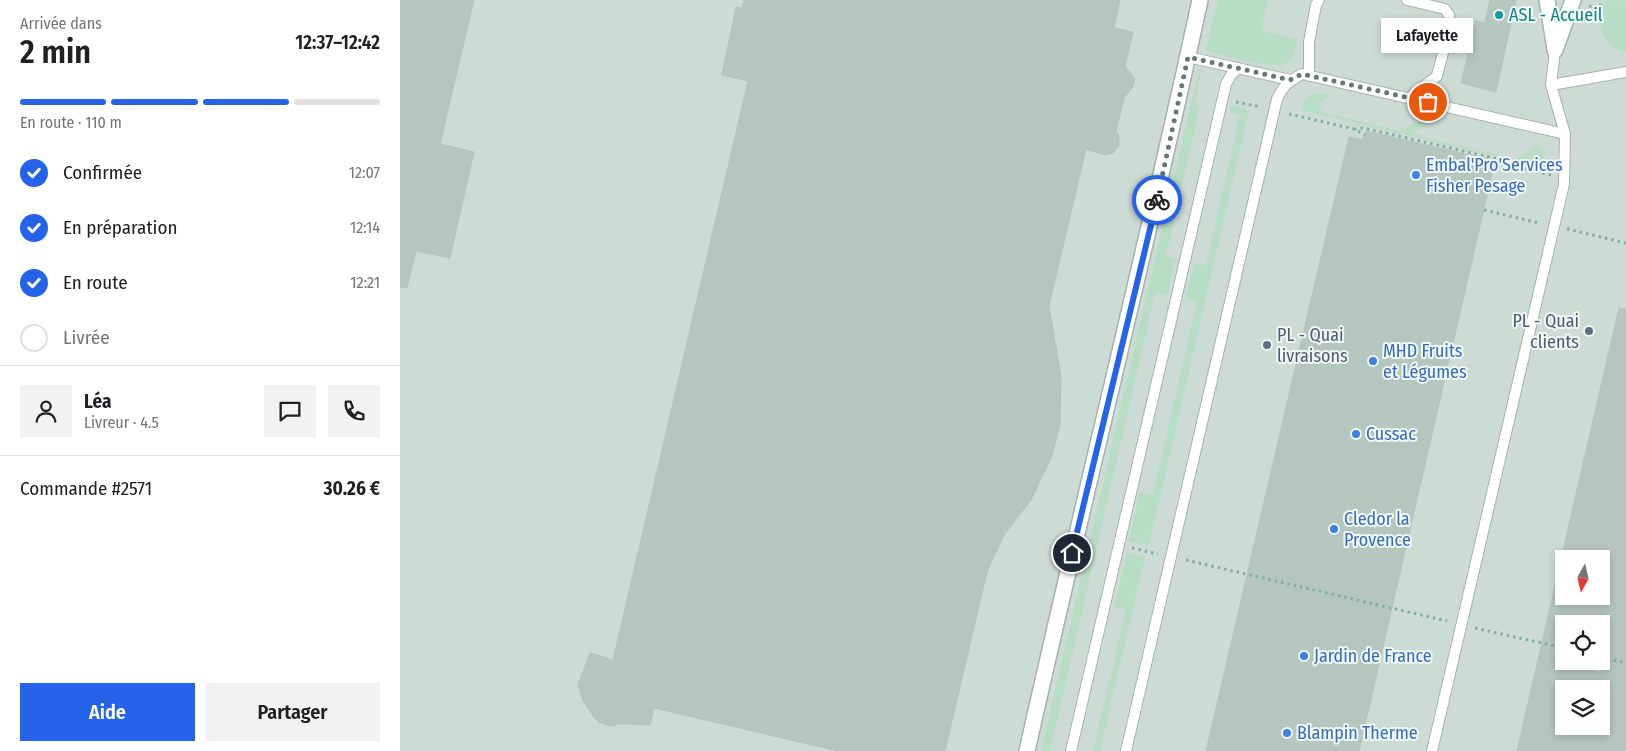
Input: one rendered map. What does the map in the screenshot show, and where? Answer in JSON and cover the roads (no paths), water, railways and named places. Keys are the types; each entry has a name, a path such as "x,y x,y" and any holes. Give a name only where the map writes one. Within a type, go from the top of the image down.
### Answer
{"street":[{"path":"1027,751 1067,572 1157,199 1200,0"},
{"path":"1547,0 1555,50"},
{"path":"1555,50 1573,0"}],"lane":[{"path":"1309,76 1309,42 1316,5 1319,0"},
{"path":"1407,0 1445,9 1449,15 1449,30 1437,76 1409,98"},
{"path":"1432,751 1564,177 1565,134 1551,85 1555,50"},
{"path":"1188,57 1290,80"},
{"path":"1071,751 1226,84 1231,74 1238,68"},
{"path":"1551,85 1626,72"},
{"path":"1126,751 1274,110 1282,89 1290,80 1302,74 1565,134"}],"place":[{"name":"ASL - Accueil","path":"1499,15"},
{"name":"Lafayette","path":"1428,102"},
{"name":"Embal'Pro'Services Fisher Pesage","path":"1416,175"},
{"name":"PL - Quai clients","path":"1589,331"},
{"name":"PL - Quai livraisons","path":"1267,345"},
{"name":"MHD Fruits et Légumes","path":"1373,361"},
{"name":"Cussac","path":"1356,434"},
{"name":"Cledor la Provence","path":"1334,529"},
{"name":"Jardin de France","path":"1304,656"},
{"name":"Blampin Therme","path":"1287,733"}]}
